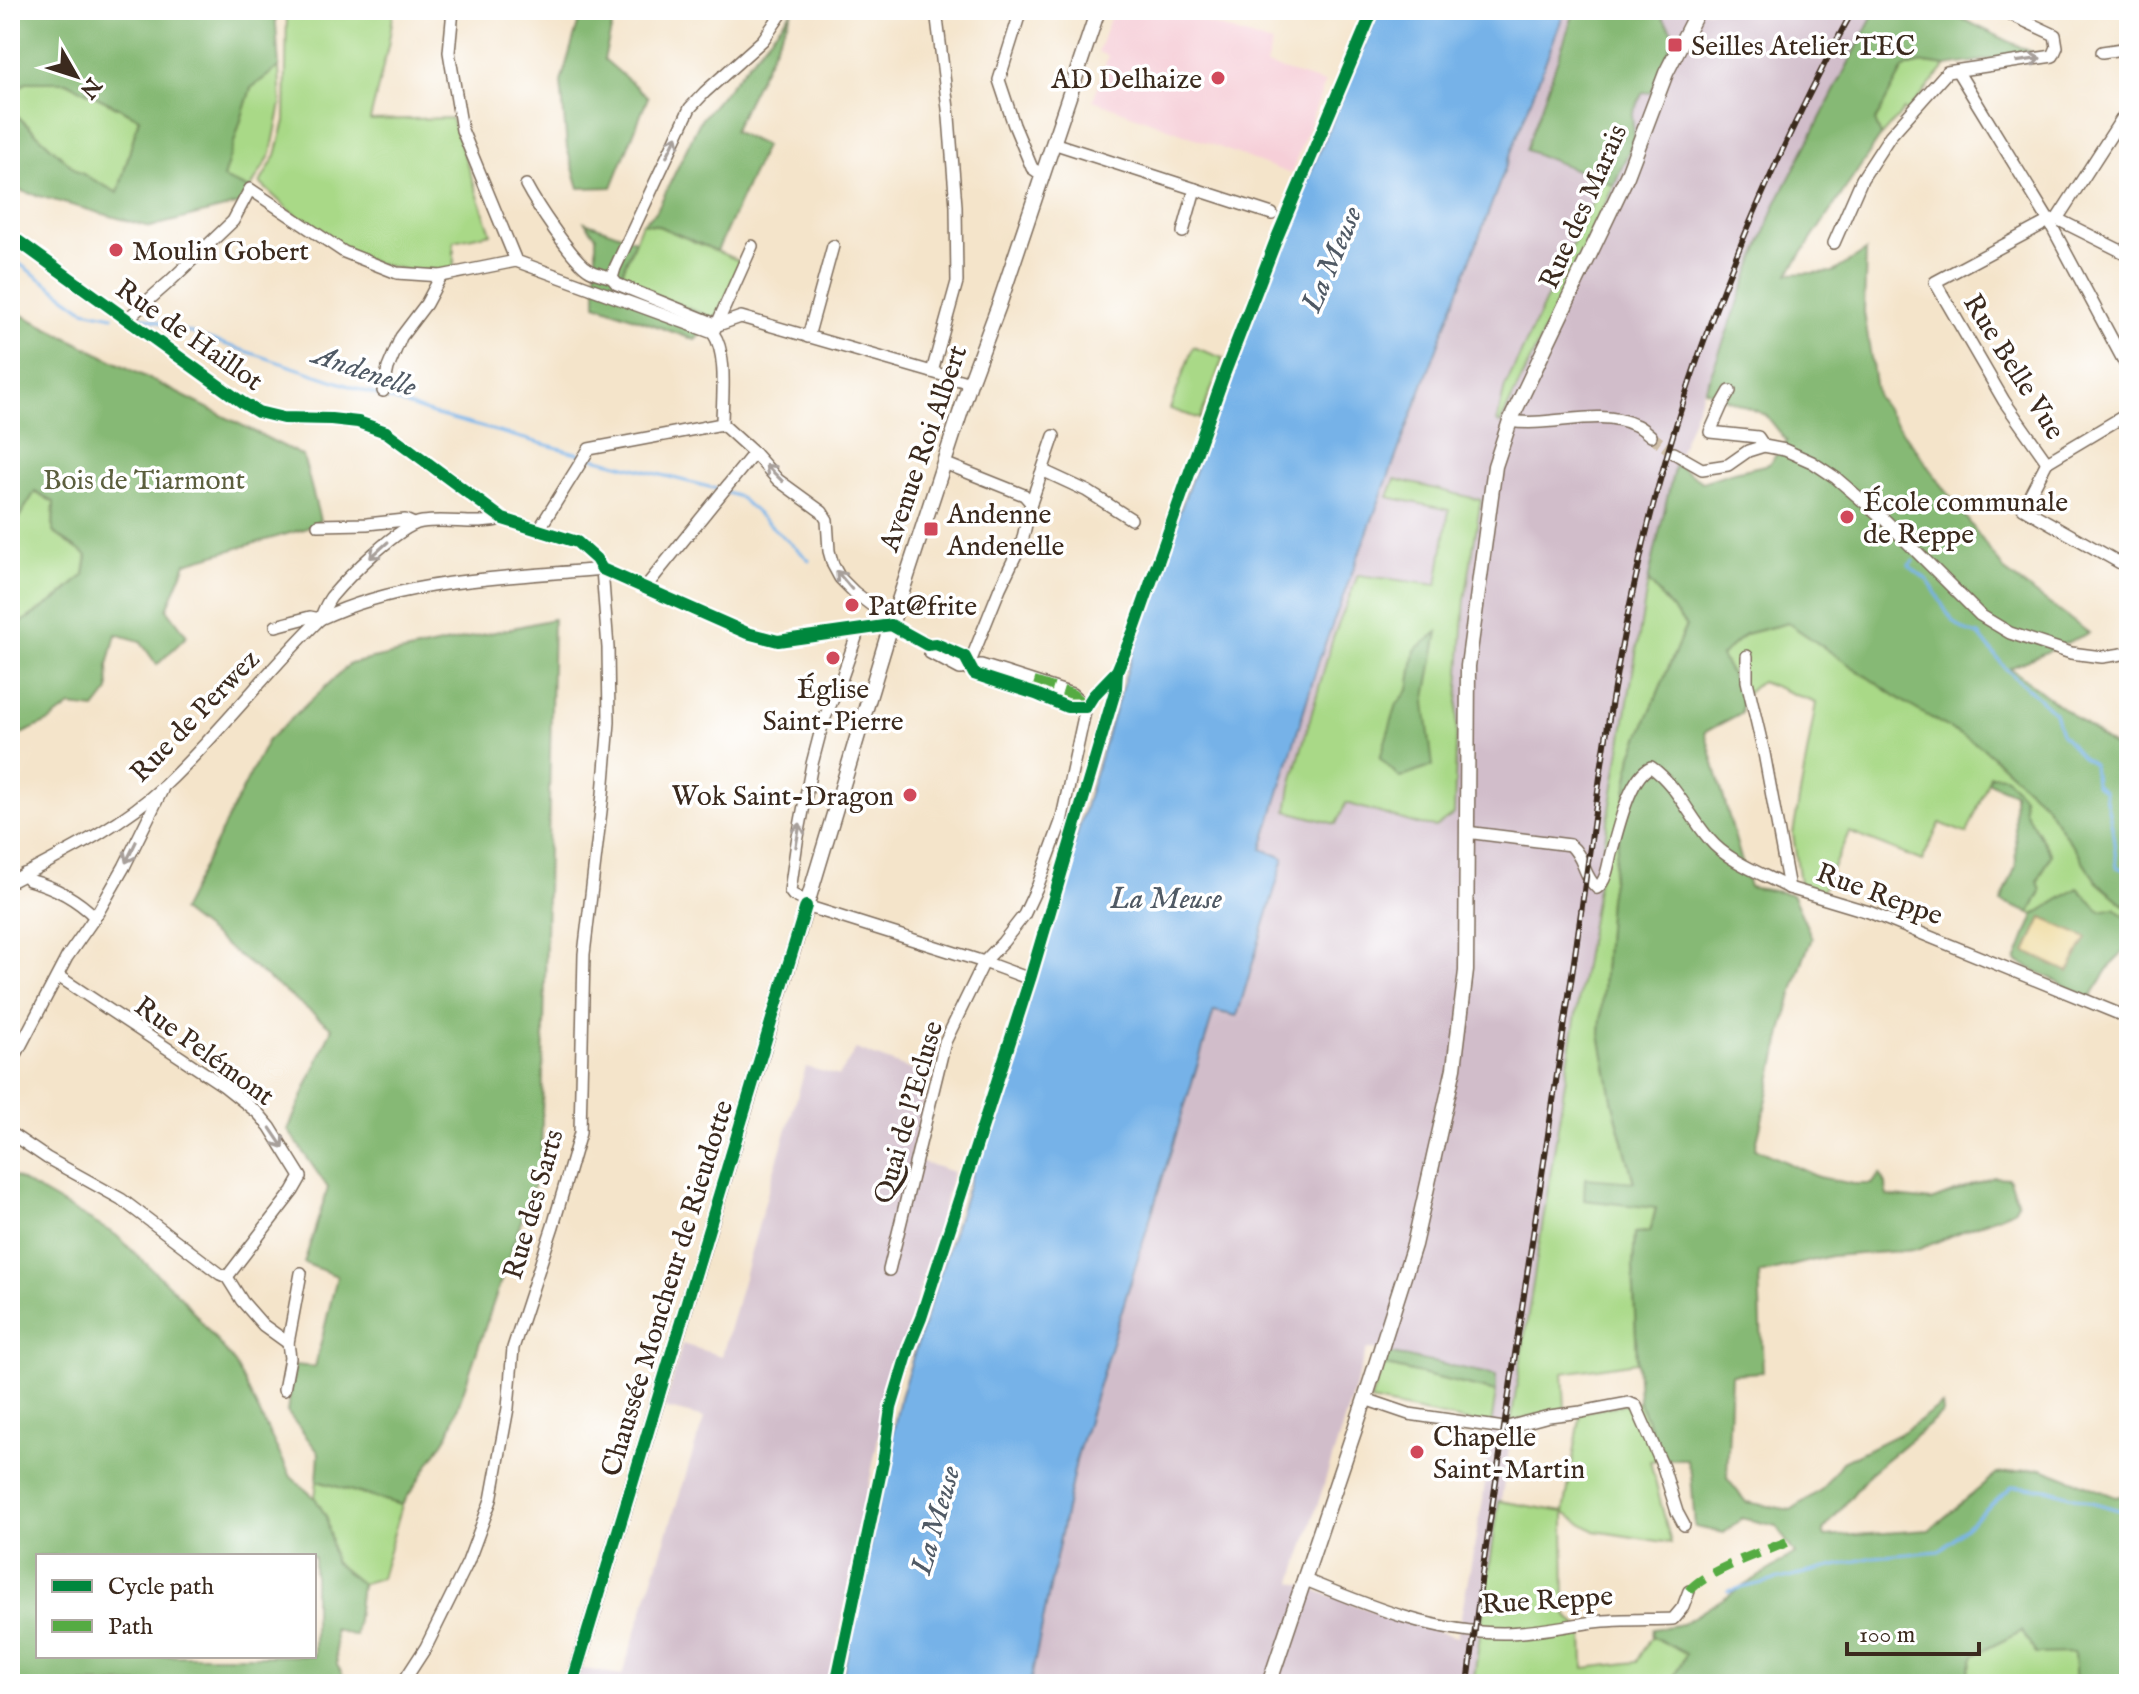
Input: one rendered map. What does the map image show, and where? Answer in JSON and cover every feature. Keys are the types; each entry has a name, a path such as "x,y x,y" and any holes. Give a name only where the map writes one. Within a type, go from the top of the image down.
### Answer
{"main road":[{"name":"Avenue Roi Albert","path":"807,904 891,625 1098,10"},
{"name":"Rue des Marais","path":"1510,421 1627,176 1666,73 1698,10"},
{"path":"1269,1684 1414,1245 1454,1068 1466,971 1468,666 1495,466 1510,421"},
{"name":"Chaussée Moncheur de Rieudotte","path":"572,1684 807,904"}],"street":[{"path":"453,10 449,52 462,130 516,261"},
{"path":"612,278 690,108 763,40 784,10"},
{"path":"932,372 957,282 956,206 949,117 935,10"},
{"path":"1021,10 999,80 1032,168 1042,175"},
{"path":"1834,243 1862,179 1890,136 1947,72 2053,56 2057,47 2055,35 2001,10"},
{"path":"2102,52 2129,48"},
{"path":"1958,72 2053,220 2129,371"},
{"path":"2053,220 2128,109"},
{"path":"1053,143 1272,214"},
{"path":"526,185 538,207 587,269 716,329"},
{"path":"126,320 233,221 250,189 344,252 397,273 441,276 516,261 716,329 741,317 970,383"},
{"path":"1183,232 1195,189"},
{"path":"2053,220 2129,255"},
{"name":"Rue Belle Vue","path":"2053,220 1935,282 2004,401 2047,462 2129,413"},
{"name":"Rue de Haillot","path":"10,235 258,412 283,418 358,422 386,432 503,519 577,542 602,569"},
{"path":"752,246 716,329 722,363 722,424 778,480 822,512 827,520 833,565 840,578 854,592 879,611 891,625 927,645 936,644 965,657 974,674 1067,707 1086,707 1117,671 1191,466"},
{"path":"808,337 833,246"},
{"path":"383,391 388,368 401,337 426,304 441,276"},
{"path":"1730,391 1710,432 1758,437 1764,446"},
{"path":"1510,421 1523,424 1618,419 1636,425 1651,436"},
{"path":"538,531 589,449 722,424"},
{"path":"969,665 1022,542 1031,503 1054,436"},
{"path":"1674,453 1702,469 1728,465 1748,451 1764,446 1785,450 1812,462 1836,478 1885,520 1980,615 2010,633 2071,653 2102,657 2129,653"},
{"path":"644,589 754,453"},
{"path":"2047,462 2023,508 2129,568"},
{"path":"944,463 1024,495 1031,503"},
{"path":"1041,474 1046,472 1087,491 1131,519"},
{"path":"320,619 331,598 369,559 414,524 435,521 487,523 503,519"},
{"path":"318,525 405,520 414,524"},
{"path":"602,569 747,633 778,641 891,625"},
{"name":"Rue de Perwez","path":"10,882 80,845 164,786 320,619 337,611 424,586 602,569"},
{"name":"Rue des Sarts","path":"402,1684 426,1647 468,1562 491,1500 508,1408 513,1348 580,1133 584,954 609,722 602,569"},
{"name":"Rue de Perwez","path":"276,626 310,617 320,619"},
{"path":"859,629 823,722 812,764 790,891 807,904 1030,979"},
{"name":"Rue Reppe","path":"1747,656 1747,681 1789,888 1869,912 2129,1018"},
{"name":"Quai de l'Ecluse","path":"889,1270 945,1042 984,962 1024,915 1038,885 1061,822 1086,707"},
{"path":"1466,832 1570,845 1578,852 1591,884 1597,888 1607,869 1632,789 1643,771 1651,767 1674,789 1711,842 1725,854 1789,888"},
{"path":"10,1066 67,957 124,867 164,786"},
{"path":"24,874 29,880 71,896 95,917"},
{"name":"Rue Pelémont","path":"58,976 224,1086 258,1113 301,1177 227,1277"},
{"path":"10,1133 47,1158 121,1199 227,1277 263,1325 288,1343"},
{"path":"284,1390 290,1358 288,1343 301,1273"},
{"path":"1365,1399 1409,1414 1504,1428 1549,1416 1629,1403 1636,1406 1684,1525"},
{"name":"Rue Reppe","path":"1303,1579 1390,1614 1474,1631 1501,1633 1597,1622 1673,1619 1683,1607 1689,1591"}],"shaded area":[{"path":"1113,10 1169,10 1272,44 1266,65 1325,83 1291,174 1093,100 1108,56 1098,52"},
{"path":"1565,10 1876,10 1775,206 1675,464 1648,581 1570,1050 1473,1684 1030,1684 1077,1456 1214,1011 1236,1016 1284,858 1262,849 1319,660","holes":["1367,1349 1496,1375 1483,1500 1457,1637 1389,1617 1293,1582"]},
{"path":"856,1049 930,1077 910,1158 953,1172 878,1439 830,1684 572,1684 577,1668 622,1675 704,1418 665,1408 682,1344 722,1356 806,1067 839,1076"}],"green space":[{"path":"10,10 275,10 279,67 251,88 223,178 250,189 241,204 150,227 10,188 10,109 77,171 118,193 139,118 67,82 27,82 10,95"},
{"path":"287,10 394,10 370,120 451,118 491,233 454,241 454,269 412,271 378,264 342,251 260,183 276,155 285,121"},
{"path":"557,10 616,10 604,59 648,97 612,187 579,188 567,148 561,82 580,17"},
{"path":"793,10 733,131 765,146 717,251 656,225 642,223 656,212 700,121"},
{"path":"1575,10 1657,10 1675,35 1651,93 1643,92 1632,115 1634,139 1614,185 1526,150"},
{"path":"1876,10 1944,10 2033,53 1946,66 1925,63 1903,69 1875,121 1881,136 1788,274 1833,272 1866,251 1864,312 1877,397 2006,572 2089,633 2010,668 2129,758 2129,909 2097,882 2044,803 1982,747 1907,704 1788,623 1745,634 1721,656 1743,697 1741,713 1705,732 1749,887 1792,894 1812,938 1786,1016 1755,1148 1819,1177 1853,1184 1872,1184 1880,1174 1886,1184 1887,1196 1931,1201 1994,1177 2008,1178 2018,1203 2014,1210 1917,1250 1831,1256 1759,1274 1763,1372 1731,1374 1727,1478 1746,1502 1791,1510 1822,1489 1842,1462 1903,1432 1942,1405 1943,1413 1871,1472 1823,1531 1825,1537 1929,1530 1997,1474 2042,1468 2116,1497 2129,1494 2129,1684 2076,1684 2074,1653 2036,1654 2022,1631 1974,1655 1964,1684 1670,1684 1686,1654 1652,1636 1653,1629 1682,1624 1795,1554 1776,1526 1742,1518 1724,1533 1695,1527 1691,1474 1686,1459 1664,1459 1639,1402 1633,1267 1635,1233 1650,1232 1656,1208 1584,1200 1585,1178 1634,1182 1613,1104 1600,1034 1609,899 1632,755 1686,626 1648,581 1675,464 1702,482 1769,464 1787,441 1766,415 1705,390 1775,206"},
{"path":"1925,63 1946,66 1907,112 1904,110 1881,136 1875,122 1899,74 1907,67"},
{"path":"279,67 281,104 271,154 250,189 222,179 251,88"},
{"path":"27,82 67,82 139,118 118,194 77,171 10,109 10,95"},
{"path":"1603,180 1614,185 1500,424 1497,422 1505,387"},
{"path":"585,222 635,240 618,282 716,319 695,340 596,304 596,236"},
{"path":"642,223 656,225 742,262 716,319 618,283"},
{"name":"Bois de Tiarmont","path":"10,309 303,456 320,520 304,529 186,563 167,609 187,636 157,665 140,641 116,634 108,665 109,691 95,709 70,706 50,721 10,739 10,716 17,710 14,684 10,685 10,630 60,597 84,575 87,556 53,532 54,502 35,492 10,527"},
{"path":"1193,347 1223,358 1200,419 1170,409"},
{"path":"1395,479 1481,500 1465,600 1454,814 1436,827 1346,803 1336,824 1287,811 1291,786 1333,638 1358,575 1437,585 1449,510 1388,497"},
{"path":"34,492 54,502 53,532 87,555 84,575 60,596 10,630 10,527"},
{"path":"1648,581 1686,625 1632,755 1609,899 1600,1034 1613,1104 1634,1183 1584,1199 1656,1207 1650,1232 1635,1233 1633,1267 1637,1362 1563,1373 1565,1408 1511,1422 1570,1050"},
{"path":"553,619 541,1163 449,1433 402,1505 317,1481 319,1453 287,1412 295,1365 315,1367 337,1276 304,1263 328,1188 288,1130 332,1028 181,911 267,741 350,664"},
{"path":"1788,623 1907,704 1982,747 2044,803 2097,882 2129,909 2129,920 2115,908 2100,912 2078,888 2034,915 2030,913 2041,892 2038,881 2051,854 2024,810 2023,797 1990,776 1967,834 1940,823 1922,861 1849,832 1822,892 1800,883 1793,834 1816,703 1761,681 1743,697 1720,656 1745,634"},
{"path":"1438,632 1425,703 1433,766 1400,778 1380,758 1397,704 1409,690 1415,650"},
{"path":"1990,775 2005,776 2023,797 2024,810 2051,855 2038,881 2041,891 2030,913 2001,902 2016,866 2014,793 1988,782"},
{"path":"2078,888 2100,911 2115,908 2129,920 2129,946 2113,962 2090,998 2016,961 2034,915"},
{"path":"10,1174 116,1235 182,1298 234,1362 291,1477 315,1498 327,1518 334,1562 361,1584 355,1636 334,1629 337,1665 348,1684 10,1684"},
{"path":"1387,1353 1496,1375 1496,1392 1383,1365"},
{"path":"1383,1365 1496,1392 1491,1426 1370,1401"},
{"path":"1639,1402 1664,1459 1650,1461 1671,1543 1595,1531 1564,1513 1565,1613 1583,1632 1584,1668 1637,1662 1652,1636 1686,1654 1670,1684 1473,1684 1499,1501 1564,1512 1581,1412"},
{"path":"317,1481 402,1505 381,1578 361,1584 334,1562 327,1518 315,1498"},
{"path":"2022,1631 2074,1652 2076,1684 1964,1684 1974,1655"}],"sand":[{"path":"2042,918 2087,938 2068,972 2026,952"}],"water":[{"name":"La Meuse","path":"1379,10 1565,10 1319,660 1262,849 1284,858 1237,1016 1214,1011 1077,1456 1030,1684 841,1684 900,1397 1034,981 1161,562 1259,294"}],"waterway":[{"name":"Andenelle","path":"10,257 84,310 113,316"},
{"name":"Andenelle","path":"141,316 433,414 580,454"},
{"name":"Andenelle","path":"590,457 717,489"},
{"name":"Andenelle","path":"725,492 739,497 809,560"},
{"path":"1914,561 1909,565 1928,581 1953,621 1968,632 1979,635 2006,669 2055,713 2061,733 2081,756 2093,764 2095,784 2104,791 2117,867 2129,871"},
{"name":"Andenelle","path":"950,656 963,663"},
{"name":"Andenelle","path":"1025,685 1068,699"},
{"path":"1728,1591 1874,1557 1939,1551 2013,1486 2047,1489 2129,1513"},
{"path":"1692,1681 1696,1684"}],"tunnel":[{"path":"1651,436 1674,453"}],"railway":[{"path":"1468,1684 1606,738 1634,586 1673,437 1723,290 1783,148 1853,10"}],"marked path":[{"path":"1034,682 1072,694 1086,707"},
{"path":"1689,1591 1722,1569 1790,1541"}],"cycle path":[{"path":"10,235 258,412 283,418 358,422 386,432 503,519 577,542 602,569 747,633 778,641 891,625 927,645 936,644 965,657 974,674 1067,707 1086,707 1117,671 1134,630 1225,372 1276,240 1373,10"},
{"path":"836,1684 884,1457 891,1408 1030,979 1116,688 1117,671"},
{"path":"572,1684 806,906"}],"place":[{"name":"Seilles Atelier TEC","path":"1675,45"},
{"name":"AD Delhaize","path":"1218,78"},
{"name":"Moulin Gobert","path":"116,250"},
{"name":"École communale de Reppe","path":"1847,517"},
{"name":"Andenne Andenelle","path":"931,529"},
{"name":"Pat@frite","path":"852,605"},
{"name":"Église Saint-Pierre","path":"833,658"},
{"name":"Wok Saint-Dragon","path":"910,795"},
{"name":"Chapelle Saint-Martin","path":"1417,1452"}]}
